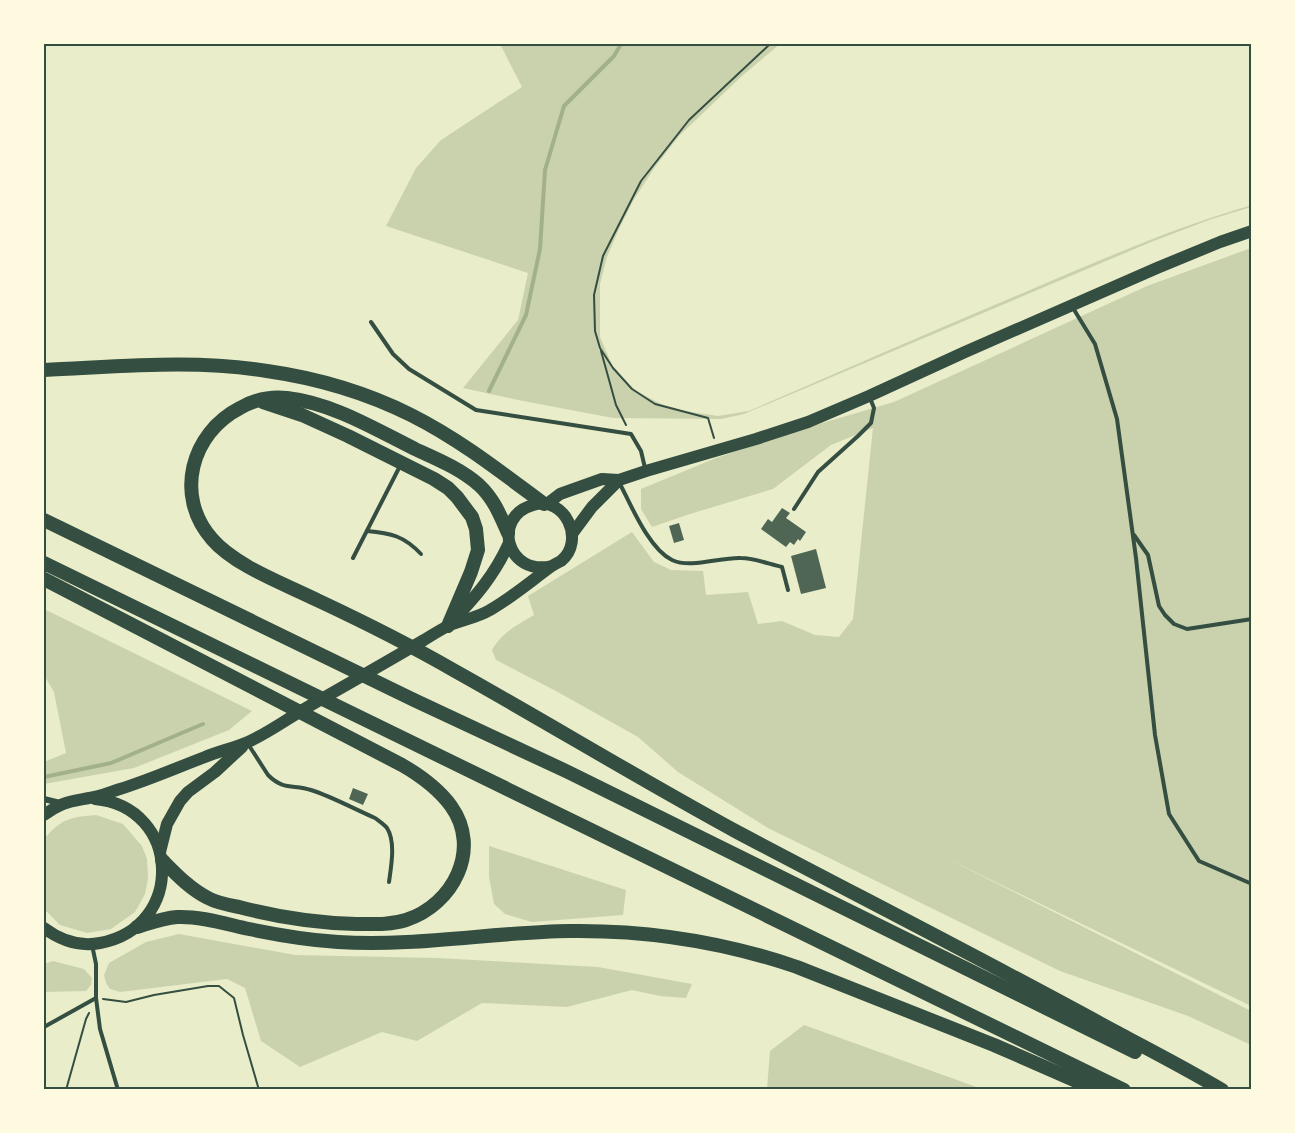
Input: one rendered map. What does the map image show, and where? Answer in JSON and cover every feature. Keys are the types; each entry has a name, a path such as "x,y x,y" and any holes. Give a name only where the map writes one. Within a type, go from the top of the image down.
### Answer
{"highway":[{"path":"44,370 167,366 223,367 266,370 330,385 386,404 434,428 546,504"},
{"path":"509,538 495,504 481,487 464,474 366,424 322,407 286,398 270,398 253,402 226,416 202,441 193,468 191,486 193,502 199,519 210,537 233,556 454,670 679,801 1001,969 1222,1089"},
{"path":"253,402 269,404 302,415 348,435 434,479 452,491 461,501 472,517 478,538 478,550 448,626"},
{"path":"44,520 414,700 568,772 1212,1089"},
{"path":"44,563 1124,1089"},
{"path":"44,579 402,765 432,785 452,807 462,837 463,849 458,875 441,899 422,913 406,920 366,924 319,922 262,914 208,898 187,884 161,856"},
{"path":"137,927 161,919 180,917 285,936 356,942 440,940 570,931 637,933 671,937 728,947 797,967 953,1028 1097,1089"}],"main road":[{"path":"546,504 560,494 585,484 602,479 619,480 808,422 1071,306 1251,231"},
{"path":"572,534 592,507 619,480"},
{"path":"44,815 62,804 125,788 247,742 448,626 489,611 560,562 572,543 572,527 566,516 555,507 546,504 532,505 522,509 510,525 509,538 500,562 488,581 448,626"},
{"path":"509,538 515,556 526,564 537,568 552,566"},
{"path":"161,856 167,824 180,801 247,742"},
{"path":"44,928 51,934 78,944 114,940 137,927 152,909 160,892 163,872 161,856 149,829 135,814 117,803 90,798"},
{"path":"44,940 65,940"}],"street":[{"path":"44,799 62,804"}],"lane":[{"path":"1071,306 1095,344 1117,419 1155,735 1168,814 1199,861 1251,884"},
{"path":"371,322 393,354 409,369 476,410 631,434 640,451 646,471"},
{"path":"794,509 818,472 871,423 874,408 869,396"},
{"path":"353,558 402,462"},
{"path":"619,480 639,522 665,556 674,561 686,563 742,558 782,567 788,590"},
{"path":"367,531 400,537 421,554"},
{"path":"1132,533 1148,555 1159,606 1174,624 1187,629 1251,620"},
{"path":"247,742 272,779 289,787 309,789 375,818 384,825 390,836 392,856 389,882"},
{"path":"92,944 96,964 96,998 100,1029 118,1089"},
{"path":"44,1027 96,998"}],"path":[{"path":"631,434 616,405 594,331 594,295 603,256 641,181 689,120 770,44"},
{"path":"600,348 613,368 632,389 655,404 708,418 715,442"},
{"path":"66,1089 86,1019 96,998 126,1002 208,986 219,986 234,998 259,1089"}],"green space":[{"path":"500,44 780,44 743,75 679,136 655,167 633,201 619,229 607,257 600,284 600,337 613,367 630,386 640,393 661,404 685,411 718,416 749,411 1112,255 1195,223 1252,205 1151,242 744,414 721,419 613,418 518,400 463,388 518,320 528,273 386,226 416,168 441,140 522,87"},
{"path":"1251,248 1251,1006 942,856 1251,1011 1251,1045 1188,1016 1060,971 768,828 678,772 638,737 496,660 492,650 500,639 534,615 528,596 632,532 654,562 671,570 703,571 706,595 748,592 758,624 782,621 815,635 839,637 853,619 873,428 831,445 773,489 652,527 641,509 641,489 716,458 894,402 1147,286"},
{"path":"44,609 252,711 229,730 134,768 44,784 44,762 66,753 54,692 44,675"},
{"path":"96,815 123,824 142,846 147,859 148,879 145,894 135,912 111,929 87,933 60,925 44,909 44,839 67,820"},
{"path":"489,846 626,890 623,915 532,922 505,914 494,904 489,877"},
{"path":"179,934 295,955 438,958 598,967 692,984 686,998 660,996 632,990 567,1007 482,1003 417,1041 382,1032 300,1067 261,1041 245,988 227,979 120,992 110,989 104,975 109,963 146,942"},
{"path":"53,961 84,969 92,978 91,985 86,991 44,992 44,964"},
{"path":"804,1025 982,1089 767,1089 770,1051"}],"building":[{"path":"782,508 790,513 786,518 806,532 800,541 798,539 794,545 790,542 786,547 761,529 768,519 772,522"},
{"path":"679,523 684,540 674,543 669,526"},
{"path":"816,549 826,588 801,594 791,556"},
{"path":"353,788 368,794 363,805 349,799"}],"waterway":[{"path":"489,391 526,315 540,249 545,170 564,106 614,56 621,44"},
{"path":"44,777 111,763 203,724"}]}
